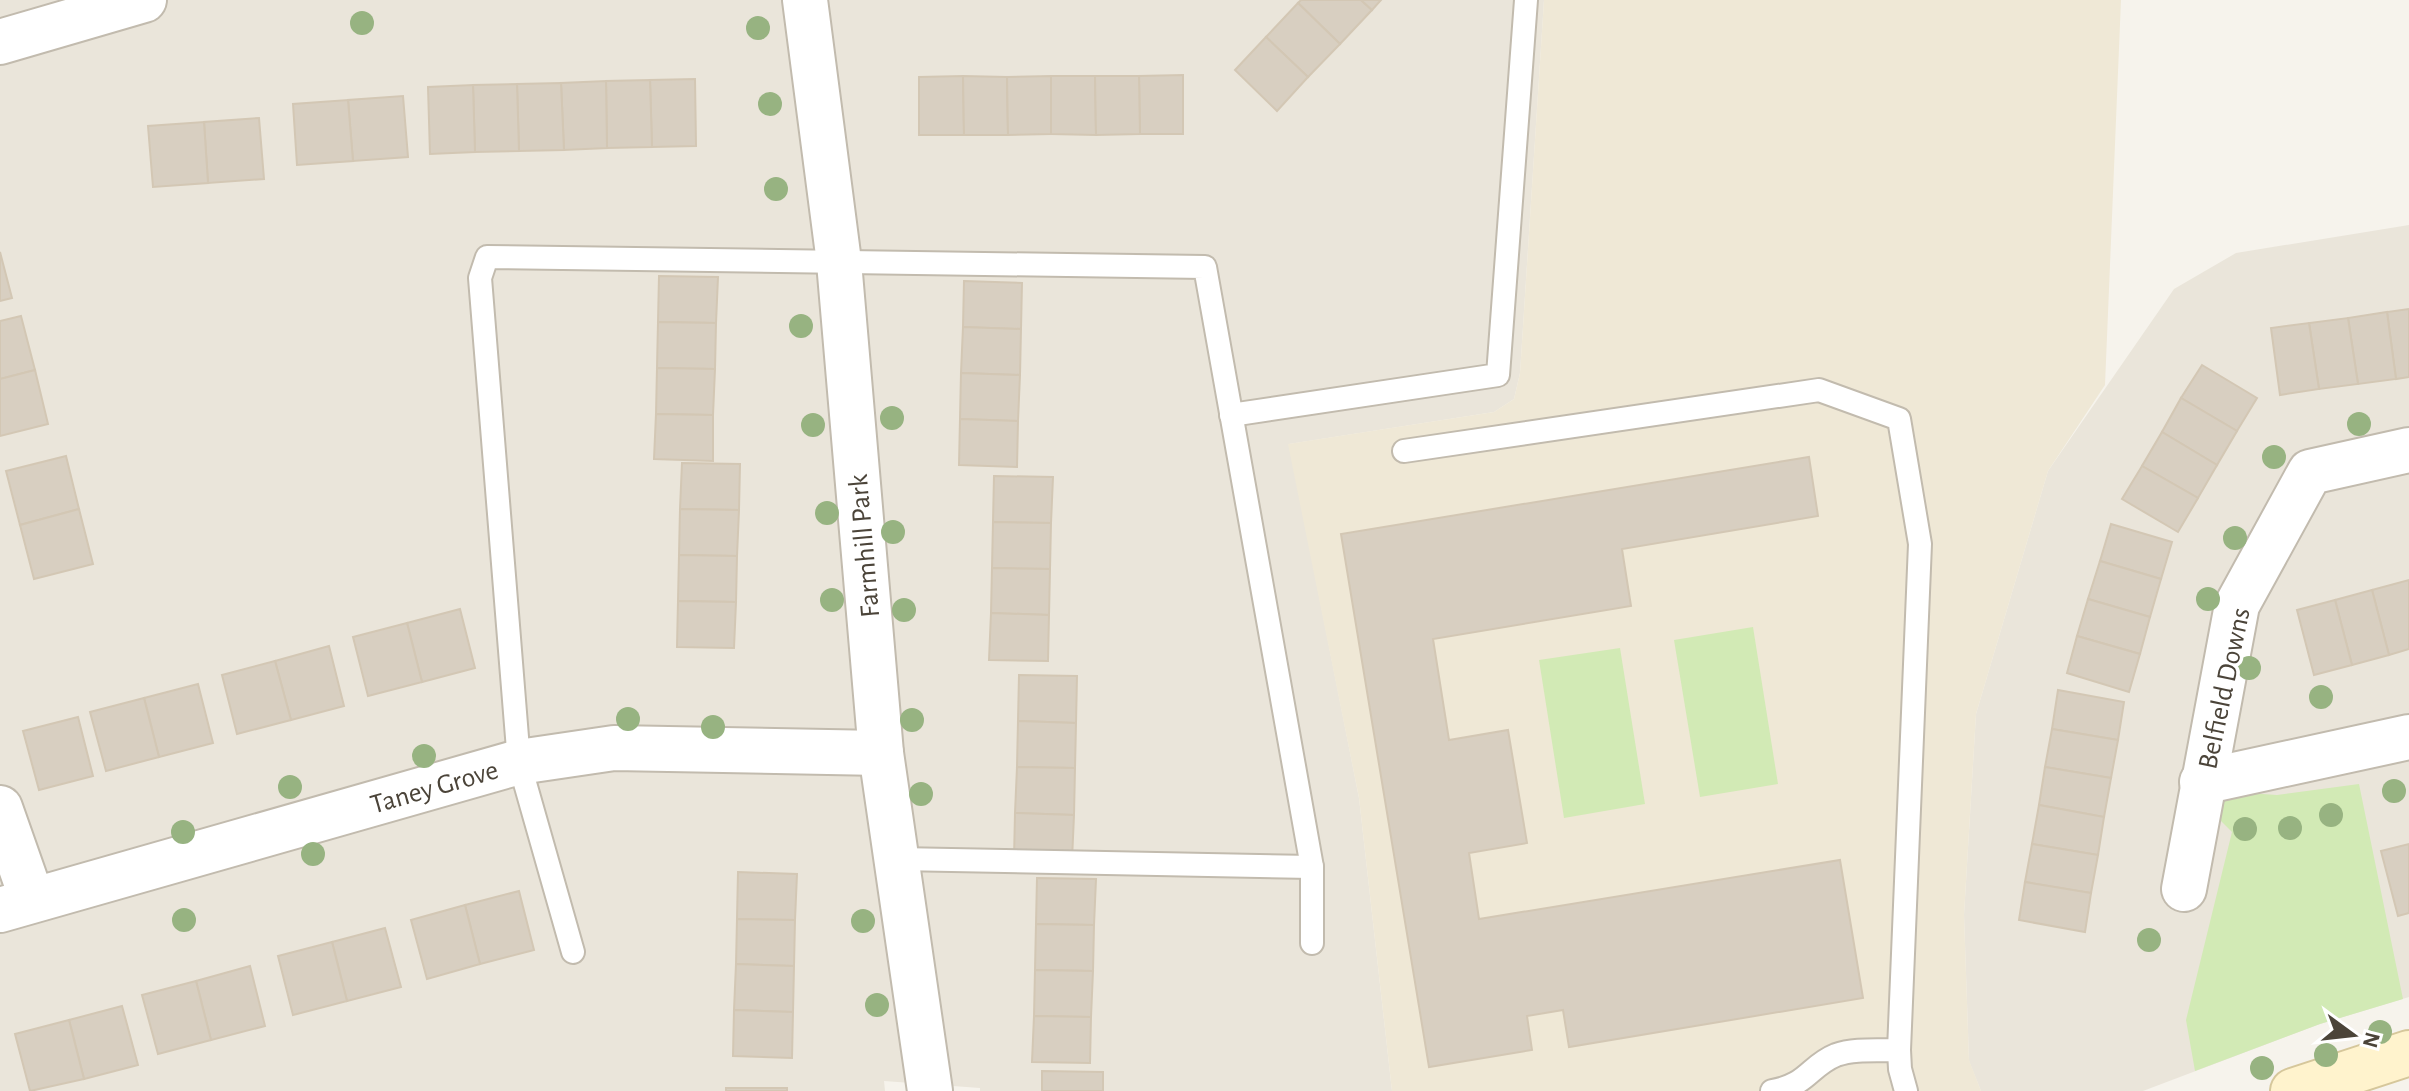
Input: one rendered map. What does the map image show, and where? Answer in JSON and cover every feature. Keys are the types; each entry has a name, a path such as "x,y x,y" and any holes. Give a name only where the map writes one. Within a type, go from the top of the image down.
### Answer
{"main road":[{"path":"2293,1091 2409,1053"}],"street":[{"path":"0,42 144,0"},
{"name":"Farmhill Park","path":"805,0 839,262 881,753 930,1091"},
{"name":"Belfield Downs","path":"2184,889 2237,605 2310,472 2409,450"},
{"name":"Belfield Downs","path":"2202,782 2409,737"},
{"name":"Taney Grove","path":"16,905 519,762 614,748 881,753"},
{"path":"0,808 16,905"}],"lane":[{"path":"1231,415 1498,375 1526,0"},
{"path":"573,952 519,762 480,278 487,257 1205,267 1312,867 1312,943"},
{"path":"1404,451 1819,390 1899,419 1920,544 1899,1050 1906,1091"},
{"path":"898,859 1312,867"},
{"path":"1772,1091 1787,1089 1801,1082 1833,1056 1845,1052 1899,1050"}],"shaded area":[{"path":"0,0 1544,0 1520,373 1514,399 1494,412 1289,444 1359,798 1392,1091 980,1091 980,1088 884,1081 885,1091 0,1091"},
{"path":"1544,0 2121,0 2105,385 2048,471 1976,714 1964,915 1969,1060 1981,1091 1392,1091 1359,798 1288,444 1494,412 1514,399 1520,373"},
{"path":"2409,225 2409,997 2320,1024 2143,1091 1981,1091 1969,1061 1964,915 1976,714 2048,471 2174,289 2236,253"}],"green space":[{"path":"1753,627 1778,784 1700,797 1674,640"},
{"path":"1620,648 1645,804 1564,818 1539,660"},
{"path":"2359,784 2403,999 2320,1024 2195,1071 2186,1020 2232,832 2215,815 2218,800 2233,792 2277,795"}],"building":[{"path":"1301,0 1361,0 1372,10 1340,44 1298,3"},
{"path":"1361,0 1381,0 1372,10"},
{"path":"1298,3 1340,44 1308,77 1266,37"},
{"path":"1266,37 1308,77 1277,111 1235,70"},
{"path":"1183,75 1183,134 1140,134 1139,76"},
{"path":"963,76 964,135 919,135 919,77"},
{"path":"963,76 1007,77 1008,135 964,135"},
{"path":"1051,76 1051,134 1008,135 1007,77"},
{"path":"1051,76 1095,76 1096,135 1051,134"},
{"path":"1095,76 1139,76 1140,134 1096,135"},
{"path":"695,79 696,146 652,147 650,80"},
{"path":"650,80 652,147 607,148 606,81"},
{"path":"606,81 607,148 564,150 561,83"},
{"path":"561,83 564,150 519,151 517,84"},
{"path":"517,84 519,151 475,152 473,85"},
{"path":"473,85 475,152 430,154 428,87"},
{"path":"403,96 408,157 353,161 348,100"},
{"path":"348,100 353,161 297,165 293,104"},
{"path":"259,118 264,179 208,183 204,122"},
{"path":"204,122 208,183 153,187 148,126"},
{"path":"0,252 12,298 0,301"},
{"path":"659,276 718,277 716,323 658,322"},
{"path":"964,281 1022,283 1021,329 963,327"},
{"path":"2409,309 2409,377 2396,379 2387,312"},
{"path":"2387,312 2396,379 2358,384 2348,318"},
{"path":"21,316 35,370 0,379 0,321"},
{"path":"2348,318 2358,384 2319,389 2309,323"},
{"path":"658,322 716,323 715,369 657,368"},
{"path":"2309,323 2319,389 2280,395 2271,328"},
{"path":"963,327 1021,329 1020,375 961,373"},
{"path":"2202,365 2257,398 2237,431 2181,398"},
{"path":"657,368 715,369 713,415 656,414"},
{"path":"35,370 48,424 0,436 0,379"},
{"path":"961,373 1020,375 1018,421 960,419"},
{"path":"2181,398 2237,431 2217,465 2162,432"},
{"path":"656,414 713,415 713,461 654,459"},
{"path":"960,419 1018,421 1017,467 959,465"},
{"path":"2162,432 2217,465 2198,498 2142,466"},
{"path":"66,456 79,509 20,525 6,471"},
{"path":"1809,457 1818,516 1622,549 1631,606 1433,639 1449,740 1508,730 1527,843 1469,853 1479,919 1840,860 1863,998 1569,1047 1563,1010 1527,1016 1532,1050 1429,1067 1341,534"},
{"path":"682,463 740,464 739,510 680,509"},
{"path":"2142,466 2198,498 2178,532 2122,499"},
{"path":"994,476 1053,477 1051,523 993,522"},
{"path":"79,509 93,564 34,579 20,525"},
{"path":"680,509 739,510 737,556 679,555"},
{"path":"993,522 1051,523 1050,569 992,568"},
{"path":"2111,524 2172,542 2161,579 2100,561"},
{"path":"679,555 737,556 736,602 678,601"},
{"path":"2100,561 2161,579 2150,617 2088,599"},
{"path":"992,568 1050,569 1049,615 991,613"},
{"path":"2409,580 2409,649 2389,655 2372,590"},
{"path":"2372,590 2389,655 2352,665 2335,600"},
{"path":"2088,599 2150,617 2140,654 2077,636"},
{"path":"2335,600 2352,665 2314,675 2297,610"},
{"path":"678,601 736,602 734,648 677,647"},
{"path":"460,609 475,668 422,682 407,623"},
{"path":"991,613 1049,615 1048,661 989,660"},
{"path":"407,623 422,682 368,696 353,637"},
{"path":"2077,636 2140,654 2129,692 2067,673"},
{"path":"329,646 344,706 291,720 275,661"},
{"path":"275,661 291,720 237,734 222,675"},
{"path":"1019,675 1077,676 1076,723 1018,721"},
{"path":"198,684 213,743 159,757 144,698"},
{"path":"2058,690 2124,702 2118,740 2052,729"},
{"path":"144,698 159,757 106,771 90,712"},
{"path":"78,717 93,776 39,790 23,731"},
{"path":"1018,721 1076,723 1075,768 1017,767"},
{"path":"2052,729 2118,740 2111,778 2045,767"},
{"path":"1017,767 1075,768 1074,815 1015,813"},
{"path":"2045,767 2111,778 2104,817 2039,805"},
{"path":"2039,805 2104,817 2098,855 2032,844"},
{"path":"1015,813 1074,815 1072,860 1014,859"},
{"path":"2032,844 2098,855 2091,893 2025,882"},
{"path":"2409,844 2409,913 2398,916 2381,851"},
{"path":"738,872 797,874 795,920 737,919"},
{"path":"1037,878 1096,879 1094,925 1036,924"},
{"path":"2025,882 2091,893 2085,932 2019,920"},
{"path":"519,891 534,950 480,964 465,905"},
{"path":"465,905 480,964 427,979 411,920"},
{"path":"737,919 795,920 794,966 736,964"},
{"path":"1036,924 1094,925 1093,971 1035,970"},
{"path":"385,928 401,987 347,1001 332,942"},
{"path":"332,942 347,1001 293,1015 278,956"},
{"path":"736,964 794,966 793,1012 734,1010"},
{"path":"250,966 265,1026 211,1040 196,981"},
{"path":"1035,970 1093,971 1091,1017 1034,1016"},
{"path":"196,981 211,1040 158,1054 142,995"},
{"path":"122,1006 138,1065 84,1079 69,1020"},
{"path":"734,1010 793,1012 792,1058 733,1056"},
{"path":"1034,1016 1091,1017 1090,1063 1032,1062"},
{"path":"69,1020 84,1079 30,1091 15,1034"},
{"path":"1042,1071 1103,1072 1103,1091 1042,1091"},
{"path":"726,1088 787,1088 787,1091 726,1091"}]}
